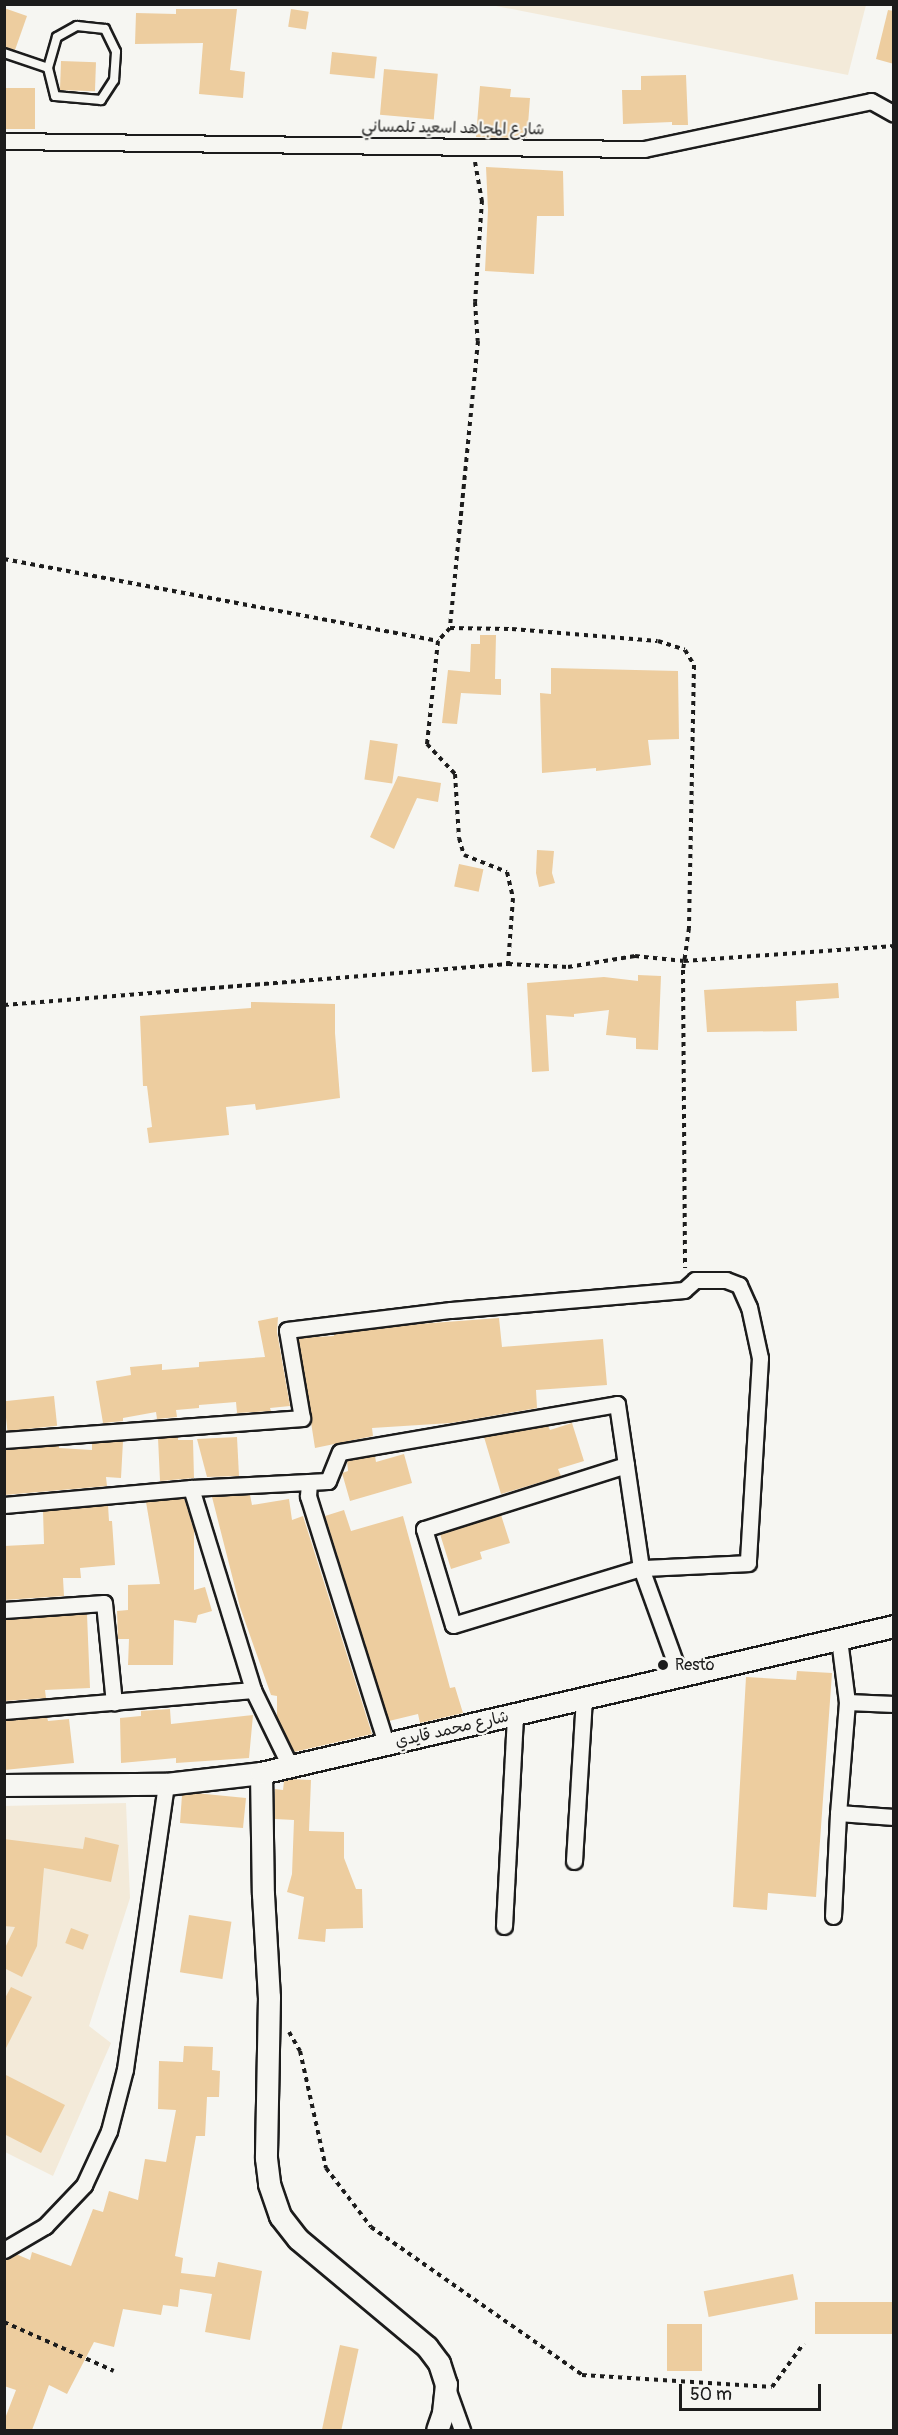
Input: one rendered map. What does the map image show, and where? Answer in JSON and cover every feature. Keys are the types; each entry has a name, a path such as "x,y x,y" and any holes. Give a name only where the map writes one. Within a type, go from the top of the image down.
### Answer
{"main road":[{"name":"شارع محمد قايدي","path":"4,1785 166,1784 261,1773 894,1626"},
{"path":"261,1773 263,1894 269,1997 266,2158 268,2184 280,2216 298,2239 427,2347 439,2363 446,2384 443,2413 437,2430"}],"street":[{"name":"شارع المجاهد اسعيد تلمساني","path":"4,141 644,149 871,101 894,114"},
{"path":"4,1440 302,1418 287,1330 451,1310 684,1290 695,1280 726,1280 739,1285 749,1307 760,1359 748,1563 641,1568 453,1625 424,1529 626,1465"},
{"path":"4,1505 191,1488 328,1481 340,1452 616,1404 641,1568 680,1676"},
{"path":"309,1482 308,1496 386,1744"},
{"path":"191,1488 253,1690 290,1766"},
{"path":"4,1610 104,1603 114,1703"},
{"path":"833,1916 847,1702 839,1639"},
{"path":"4,1711 253,1690"},
{"path":"574,1861 584,1698"},
{"path":"847,1702 894,1704"},
{"path":"504,1926 515,1715"},
{"path":"4,2250 45,2226 84,2186 109,2131 125,2069 166,1784"},
{"path":"838,1813 894,1817"},
{"path":"446,2384 462,2430"}],"lane":[{"path":"77,26 105,29 116,52 114,80 101,100 55,96 48,68 57,37 77,26"},
{"path":"4,53 48,68"}],"path":[{"path":"471,146 482,200 476,302 478,341 450,628 438,641 427,744 455,774 459,838 464,855 507,872 513,898 508,964"},
{"path":"4,559 438,641"},
{"path":"450,628 512,629 658,641 685,650 694,665 689,928 684,962 685,1271 695,1280"},
{"path":"4,1005 508,964 568,967 635,956 684,962 894,946"},
{"path":"284,2024 300,2051 326,2168 371,2227 582,2375 772,2387 804,2343"},
{"path":"4,2322 114,2371"}],"shaded area":[{"path":"491,5 866,5 848,75"},
{"path":"126,1803 130,1898 89,2026 111,2043 53,2176 5,2152 4,1806"}],"building":[{"path":"4,8 27,16 15,50 4,47"},
{"path":"176,9 237,9 230,70 245,72 243,98 199,94 203,43 135,44 136,13 176,14"},
{"path":"291,9 309,12 306,30 288,27"},
{"path":"888,10 894,11 894,64 876,59"},
{"path":"332,52 377,57 374,79 330,74"},
{"path":"61,61 96,62 95,91 60,90"},
{"path":"384,69 438,74 434,120 380,115"},
{"path":"686,75 688,125 672,125 672,122 623,124 622,90 641,90 641,76"},
{"path":"480,86 511,89 510,97 530,98 527,138 476,137"},
{"path":"4,88 35,88 35,129 4,129"},
{"path":"486,167 563,171 564,216 537,216 534,274 485,271 488,210"},
{"path":"480,635 496,635 495,679 501,679 501,695 461,693 457,724 442,723 448,670 470,672 471,644 480,644"},
{"path":"551,668 678,671 679,739 648,740 651,765 596,771 596,768 542,773 540,693 551,694"},
{"path":"370,740 398,744 392,784 364,780"},
{"path":"398,776 441,783 438,802 417,798 394,849 370,837"},
{"path":"537,850 554,851 552,873 555,883 539,887 536,873"},
{"path":"459,864 483,869 479,892 454,886"},
{"path":"638,975 661,976 658,1050 636,1049 636,1038 606,1035 609,1010 574,1014 574,1017 546,1015 549,1071 532,1072 527,983 604,977 638,981"},
{"path":"838,983 839,998 796,1001 797,1031 707,1032 704,990"},
{"path":"251,1002 335,1004 340,1098 256,1110 255,1104 226,1107 229,1135 149,1143 147,1128 152,1127 147,1086 143,1086 140,1016 251,1008"},
{"path":"278,1317 277,1332 290,1406 270,1408 271,1411 237,1413 236,1402 199,1405 199,1408 176,1410 177,1417 157,1419 156,1412 123,1418 123,1421 103,1423 96,1381 131,1375 130,1367 162,1364 162,1370 199,1367 199,1362 265,1357 258,1321"},
{"path":"499,1318 502,1347 603,1339 607,1385 536,1390 537,1408 451,1423 372,1428 373,1436 315,1448 298,1338 334,1336 334,1334 419,1324"},
{"path":"54,1396 57,1426 7,1431 4,1401"},
{"path":"572,1423 584,1461 558,1469 561,1476 501,1494 484,1437 548,1426 550,1430"},
{"path":"178,1437 178,1440 193,1440 194,1478 160,1481 158,1438"},
{"path":"237,1437 239,1476 207,1477 197,1439"},
{"path":"123,1441 121,1478 106,1477 107,1486 4,1495 4,1450 59,1446 59,1448 92,1450 92,1443"},
{"path":"404,1454 412,1483 350,1501 342,1473 348,1471 347,1461 375,1456 376,1462"},
{"path":"250,1495 252,1505 289,1499 292,1520 303,1516 372,1734 294,1752 277,1717 277,1696 271,1695 240,1607 212,1497"},
{"path":"184,1498 194,1530 194,1590 205,1587 212,1611 198,1615 196,1623 174,1620 173,1665 128,1665 129,1639 118,1639 117,1611 128,1610 128,1585 160,1584 146,1502"},
{"path":"108,1505 109,1521 112,1521 115,1565 80,1568 81,1578 63,1578 64,1596 4,1600 4,1546 44,1544 43,1511"},
{"path":"344,1510 351,1531 403,1516 450,1688 455,1687 463,1713 420,1723 418,1714 389,1721 325,1516"},
{"path":"501,1515 510,1543 480,1552 482,1559 451,1569 440,1534"},
{"path":"87,1614 90,1688 45,1690 46,1698 4,1701 4,1620"},
{"path":"797,1671 832,1673 816,1897 768,1893 767,1910 733,1907 746,1677 796,1680"},
{"path":"170,1709 171,1724 253,1715 249,1758 176,1763 176,1758 121,1763 120,1718 141,1716 141,1711"},
{"path":"47,1717 48,1721 69,1719 74,1763 4,1770 4,1721"},
{"path":"311,1780 309,1831 344,1832 344,1858 356,1889 362,1889 363,1928 326,1929 325,1942 298,1939 304,1897 287,1892 292,1874 294,1820 275,1819 275,1789 283,1790 284,1781"},
{"path":"195,1793 246,1798 243,1828 180,1823 182,1795"},
{"path":"85,1837 119,1845 111,1882 44,1868 37,1946 22,1977 4,1968 4,1950 15,1927 4,1926 4,1839 83,1849"},
{"path":"189,1915 231,1922 222,1979 180,1972"},
{"path":"71,1928 89,1935 83,1950 65,1943"},
{"path":"11,1987 32,1997 4,2052 4,2000"},
{"path":"184,2046 213,2047 212,2070 220,2071 219,2097 207,2097 205,2136 196,2136 175,2256 183,2258 181,2273 215,2277 218,2262 262,2271 250,2340 205,2332 212,2294 180,2289 178,2307 163,2305 161,2315 123,2309 114,2347 94,2342 67,2394 49,2385 32,2430 4,2430 4,2421 16,2390 4,2386 4,2260 16,2254 30,2260 32,2252 71,2266 93,2209 103,2212 109,2191 138,2200 145,2159 166,2162 176,2110 158,2109 159,2061 183,2062"},
{"path":"4,2074 65,2105 41,2153 4,2134"},
{"path":"793,2274 798,2300 709,2317 704,2291"},
{"path":"815,2302 894,2302 894,2334 815,2334"},
{"path":"667,2324 702,2324 702,2371 667,2371"},
{"path":"340,2345 359,2349 341,2430 322,2430"}],"place":[{"name":"Resto","path":"663,1665"}]}
